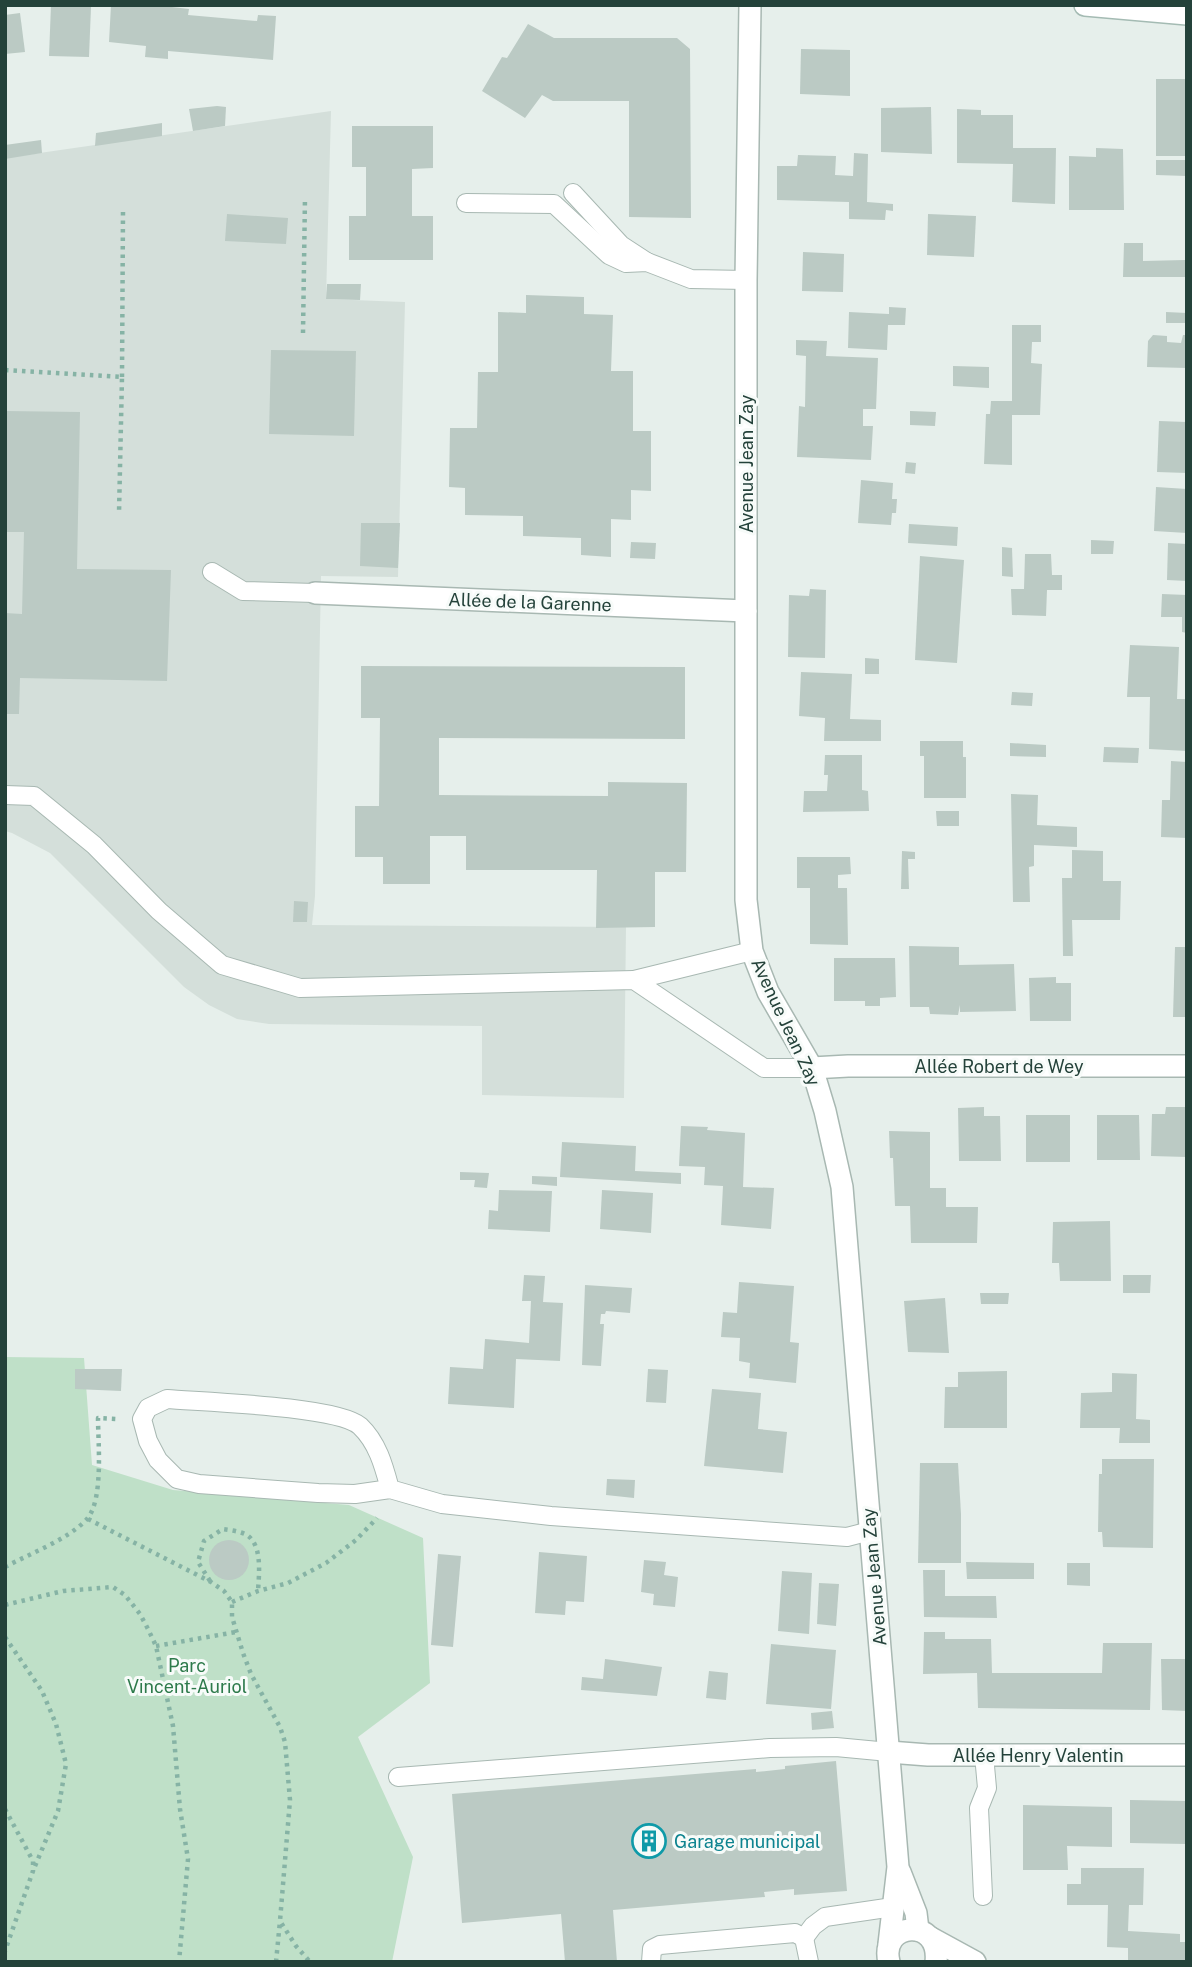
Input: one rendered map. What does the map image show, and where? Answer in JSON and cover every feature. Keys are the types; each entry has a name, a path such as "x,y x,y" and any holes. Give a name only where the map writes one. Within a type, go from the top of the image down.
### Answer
{"street":[{"name":"Avenue Jean Zay","path":"750,5 746,280 746,900 752,951 768,992 812,1068 825,1111 842,1188 898,1867 889,1953"},
{"path":"1085,5 1187,14"},
{"name":"Allée de la Garenne","path":"315,593 746,611"},
{"name":"Allée Robert de Wey","path":"812,1068 1187,1066"},
{"name":"Allée Henry Valentin","path":"889,1752 1187,1755"},
{"name":"Avenue Jean Zay","path":"898,1867 925,1934 936,1948 936,1962"},
{"path":"889,1953 898,1933 908,1930 925,1934 975,1962"}],"lane":[{"path":"573,193 621,245 647,262 691,279 746,280"},
{"path":"466,203 554,204 609,255 626,263 647,262"},
{"path":"212,572 243,591 315,593"},
{"path":"5,795 33,796 94,845 159,911 222,965 300,989 634,980 752,951"},
{"path":"634,980 764,1068 812,1068"},
{"path":"390,1489 381,1454 359,1425 328,1413 167,1399 148,1408 142,1419 148,1441 158,1460 177,1479 200,1484 355,1494 390,1489 442,1504 551,1516 847,1537 870,1531"},
{"path":"398,1777 770,1748 836,1746 889,1752"},
{"path":"983,1896 979,1808 987,1788 984,1755"},
{"path":"808,1962 804,1938 813,1926 825,1917 893,1907"},
{"path":"651,1962 652,1950 660,1945 795,1934 804,1938"}],"path":[{"path":"303,333 305,197"},
{"path":"119,513 123,211"},
{"path":"5,370 121,377"},
{"path":"5,1567 88,1519 97,1493 98,1418 142,1419"},
{"path":"232,1602 288,1583 326,1563 356,1540 382,1511"},
{"path":"88,1519 211,1582 224,1591 232,1602 232,1617 251,1674 280,1727 285,1742 290,1800 276,1962"},
{"path":"211,1582 198,1562 204,1541 223,1529 247,1535 256,1547 258,1591"},
{"path":"5,1605 63,1591 113,1587 125,1595 141,1614 156,1646 173,1726 181,1820 188,1859 179,1962"},
{"path":"156,1646 236,1632"},
{"path":"5,1637 42,1691 66,1764 58,1811 33,1871 5,1951"},
{"path":"5,1809 33,1861 33,1871"},
{"path":"280,1921 310,1962"}],"shaded area":[{"path":"331,111 326,299 405,302 398,577 321,576 315,896 312,925 626,927 624,1098 482,1095 482,1026 269,1024 237,1019 209,1005 184,987 50,853 5,831 5,158"}],"green space":[{"name":"Parc Vincent-Auriol","path":"5,1357 84,1358 92,1465 173,1490 349,1505 423,1538 430,1683 358,1737 413,1857 392,1962 5,1962"}],"building":[{"path":"51,5 91,7 89,57 49,56"},
{"path":"111,5 172,7 189,9 188,15 257,21 258,15 276,16 273,60 168,51 168,59 145,57 146,46 109,42"},
{"path":"20,13 25,52 5,54 5,15"},
{"path":"528,24 554,38 677,38 690,49 691,218 629,217 629,101 553,101 542,95 525,118 482,91 502,57 507,58"},
{"path":"801,49 850,50 850,96 800,94"},
{"path":"1156,79 1185,79 1187,156 1156,156"},
{"path":"226,107 225,126 193,131 189,109"},
{"path":"931,107 932,154 881,152 881,108"},
{"path":"957,109 981,110 981,115 1013,115 1013,148 1056,148 1055,204 1012,202 1013,164 957,163"},
{"path":"162,123 162,136 95,146 96,133"},
{"path":"352,126 433,126 433,168 412,169 412,216 433,216 433,260 349,260 349,216 366,216 366,167 352,167"},
{"path":"41,140 42,153 5,159 5,145"},
{"path":"1096,148 1123,149 1124,210 1069,210 1069,156 1096,157"},
{"path":"854,153 868,154 867,202 893,204 893,211 886,210 885,220 849,219 849,202 777,200 777,166 797,166 798,155 836,156 835,175 853,176"},
{"path":"1156,160 1187,160 1187,176 1156,175"},
{"path":"227,214 288,218 286,244 225,241"},
{"path":"928,214 976,216 974,257 927,255"},
{"path":"1124,243 1143,243 1143,261 1185,260 1187,277 1123,277"},
{"path":"803,252 844,254 843,292 802,291"},
{"path":"327,284 361,284 360,300 326,299"},
{"path":"526,295 584,297 584,314 613,315 611,371 633,371 633,431 651,431 651,491 631,490 631,520 611,519 611,557 581,555 581,538 523,536 523,516 465,515 465,488 449,487 450,428 477,428 478,372 498,372 498,312 526,313"},
{"path":"889,307 906,308 905,325 888,325 887,350 848,348 849,312 889,314"},
{"path":"1166,312 1187,313 1187,323 1166,323"},
{"path":"1012,325 1041,325 1041,342 1032,342 1031,363 1042,364 1040,415 1012,415 1012,465 984,464 986,414 990,414 991,401 1012,401"},
{"path":"1153,335 1167,336 1167,342 1181,343 1183,335 1187,335 1187,368 1147,367 1148,341"},
{"path":"796,340 827,341 826,356 878,358 876,409 863,409 863,426 873,426 871,460 797,457 799,406 805,407 806,356 796,355"},
{"path":"271,350 356,351 354,436 269,434"},
{"path":"953,366 989,367 989,388 953,386"},
{"path":"5,411 80,412 77,569 171,570 167,681 20,678 19,714 5,714 5,613 22,614 24,532 5,532"},
{"path":"910,411 936,412 935,426 910,425"},
{"path":"1159,421 1187,422 1187,473 1157,472"},
{"path":"906,462 916,463 915,474 905,473"},
{"path":"861,480 893,483 892,499 897,499 896,513 892,513 891,525 858,523"},
{"path":"1156,487 1187,489 1187,533 1154,531"},
{"path":"361,523 400,523 398,568 360,566"},
{"path":"909,524 958,527 957,546 908,543"},
{"path":"1091,540 1114,541 1113,554 1091,554"},
{"path":"631,542 656,543 655,559 630,558"},
{"path":"1168,543 1187,544 1187,581 1167,580"},
{"path":"1002,547 1012,548 1013,577 1002,576"},
{"path":"1025,554 1051,554 1052,575 1062,575 1062,590 1047,590 1046,616 1012,615 1011,589 1024,589"},
{"path":"920,556 964,560 957,663 915,660"},
{"path":"810,589 826,590 825,658 788,657 789,595 809,596"},
{"path":"1162,594 1187,595 1187,633 1182,632 1182,617 1161,617"},
{"path":"1130,645 1179,647 1177,699 1187,699 1187,751 1149,749 1150,697 1127,697"},
{"path":"865,658 879,659 879,674 865,674"},
{"path":"361,666 685,667 685,739 439,738 439,795 608,796 608,782 687,783 686,872 655,872 655,927 596,928 597,870 466,870 466,836 430,836 430,884 383,884 383,857 355,857 355,806 379,806 380,718 361,718"},
{"path":"801,672 852,674 850,719 881,720 881,741 824,741 825,718 799,716"},
{"path":"1012,692 1033,693 1032,706 1011,705"},
{"path":"920,741 963,741 963,757 966,757 966,798 924,798 924,756 920,756"},
{"path":"1010,743 1046,745 1046,757 1010,756"},
{"path":"1104,747 1139,748 1138,763 1103,762"},
{"path":"825,755 862,755 862,790 868,791 869,811 803,812 804,791 827,791 828,775 824,775"},
{"path":"1171,761 1187,762 1187,838 1161,837 1162,800 1170,800"},
{"path":"1011,794 1038,795 1037,825 1077,827 1077,847 1034,845 1034,866 1029,867 1030,902 1013,902"},
{"path":"936,811 959,811 959,826 937,826"},
{"path":"1072,850 1103,851 1103,881 1121,881 1120,920 1072,920 1073,956 1063,956 1062,878 1072,878"},
{"path":"902,851 915,852 915,859 908,859 909,889 901,889"},
{"path":"797,857 850,857 851,874 838,875 838,888 847,888 848,945 810,944 810,888 797,888"},
{"path":"294,901 308,902 307,922 293,922"},
{"path":"909,946 959,947 959,965 1014,964 1016,1011 960,1012 960,1005 958,1015 930,1014 929,1007 910,1007"},
{"path":"1175,947 1187,947 1187,1017 1173,1017"},
{"path":"834,958 895,958 896,997 880,998 880,1006 865,1006 865,1001 834,1001"},
{"path":"1056,977 1056,983 1071,983 1071,1021 1030,1021 1029,978"},
{"path":"984,1107 984,1116 1000,1116 1001,1161 959,1161 958,1108"},
{"path":"1166,1107 1187,1107 1187,1157 1151,1156 1152,1114 1165,1114"},
{"path":"1026,1115 1070,1115 1070,1162 1026,1162"},
{"path":"1097,1115 1139,1115 1140,1160 1097,1160"},
{"path":"681,1126 745,1133 743,1187 774,1188 771,1229 721,1225 723,1186 704,1185 705,1167 679,1166"},
{"path":"889,1131 930,1132 930,1188 946,1188 946,1207 978,1207 977,1243 911,1243 910,1206 895,1206"},
{"path":"562,1142 636,1146 635,1171 681,1173 681,1184 560,1177"},
{"path":"460,1172 489,1173 487,1188 474,1187 475,1180 460,1180"},
{"path":"532,1176 557,1177 557,1186 532,1184"},
{"path":"499,1190 552,1191 550,1232 488,1229 489,1210 498,1211"},
{"path":"602,1190 653,1193 651,1233 600,1229"},
{"path":"1110,1221 1111,1281 1060,1281 1059,1263 1052,1263 1053,1222"},
{"path":"524,1275 545,1276 543,1302 563,1303 560,1361 516,1359 514,1408 448,1404 450,1367 483,1369 485,1339 529,1343 531,1301 522,1301"},
{"path":"1123,1275 1151,1275 1150,1293 1123,1293"},
{"path":"739,1282 794,1286 790,1342 799,1343 796,1383 749,1378 750,1363 739,1361 740,1338 721,1337 723,1312 737,1313"},
{"path":"585,1285 632,1288 630,1313 606,1311 601,1314 600,1324 604,1324 601,1366 582,1365"},
{"path":"980,1293 1009,1293 1008,1304 981,1304"},
{"path":"945,1298 949,1353 908,1352 904,1301"},
{"path":"75,1369 122,1369 121,1391 75,1389"},
{"path":"648,1369 668,1370 666,1403 646,1402"},
{"path":"1007,1371 1007,1428 944,1428 945,1387 958,1387 958,1372"},
{"path":"1112,1373 1137,1374 1136,1419 1150,1420 1150,1443 1119,1443 1120,1428 1080,1428 1081,1393 1112,1392"},
{"path":"712,1389 761,1393 758,1429 787,1432 783,1473 704,1466"},
{"path":"1102,1459 1154,1459 1153,1548 1103,1547 1102,1532 1098,1532 1099,1474 1102,1474"},
{"path":"920,1463 958,1463 961,1563 918,1563"},
{"path":"607,1479 635,1480 634,1498 606,1495"},
{"path":"229,1540 237,1541 243,1546 248,1552 248,1568 243,1574 237,1579 229,1580 221,1579 215,1574 210,1568 209,1560 210,1552 215,1546 221,1541"},
{"path":"539,1552 587,1556 584,1602 566,1601 565,1615 535,1613"},
{"path":"438,1554 461,1556 453,1647 431,1645"},
{"path":"644,1560 666,1562 664,1575 678,1577 675,1607 653,1605 654,1594 641,1592"},
{"path":"966,1562 1034,1563 1034,1579 967,1579"},
{"path":"1067,1563 1090,1563 1090,1586 1067,1585"},
{"path":"923,1570 945,1570 945,1596 996,1596 997,1618 924,1617"},
{"path":"782,1571 812,1573 809,1634 778,1631"},
{"path":"819,1583 839,1584 836,1626 817,1624"},
{"path":"924,1632 945,1632 945,1639 991,1639 992,1673 1102,1673 1103,1643 1152,1643 1150,1710 978,1708 977,1673 923,1674"},
{"path":"771,1644 836,1650 831,1709 766,1704"},
{"path":"605,1659 662,1667 657,1696 581,1690 582,1677 603,1679"},
{"path":"1161,1659 1187,1659 1187,1711 1162,1710"},
{"path":"709,1671 728,1673 726,1700 706,1698"},
{"path":"832,1711 834,1728 812,1730 811,1713"},
{"name":"Garage municipal","path":"836,1761 847,1891 794,1895 794,1889 764,1892 765,1897 613,1910 617,1962 565,1962 561,1914 462,1923 452,1794 756,1769 756,1772"},
{"path":"1130,1800 1187,1801 1187,1844 1130,1843"},
{"path":"1023,1805 1112,1807 1112,1847 1067,1846 1068,1870 1023,1870"},
{"path":"1081,1868 1144,1868 1143,1905 1129,1905 1128,1931 1180,1934 1180,1942 1187,1942 1187,1962 1128,1962 1128,1948 1107,1947 1108,1905 1067,1905 1067,1884 1081,1884"}],"place":[{"name":"Garage municipal","path":"649,1841"}]}
